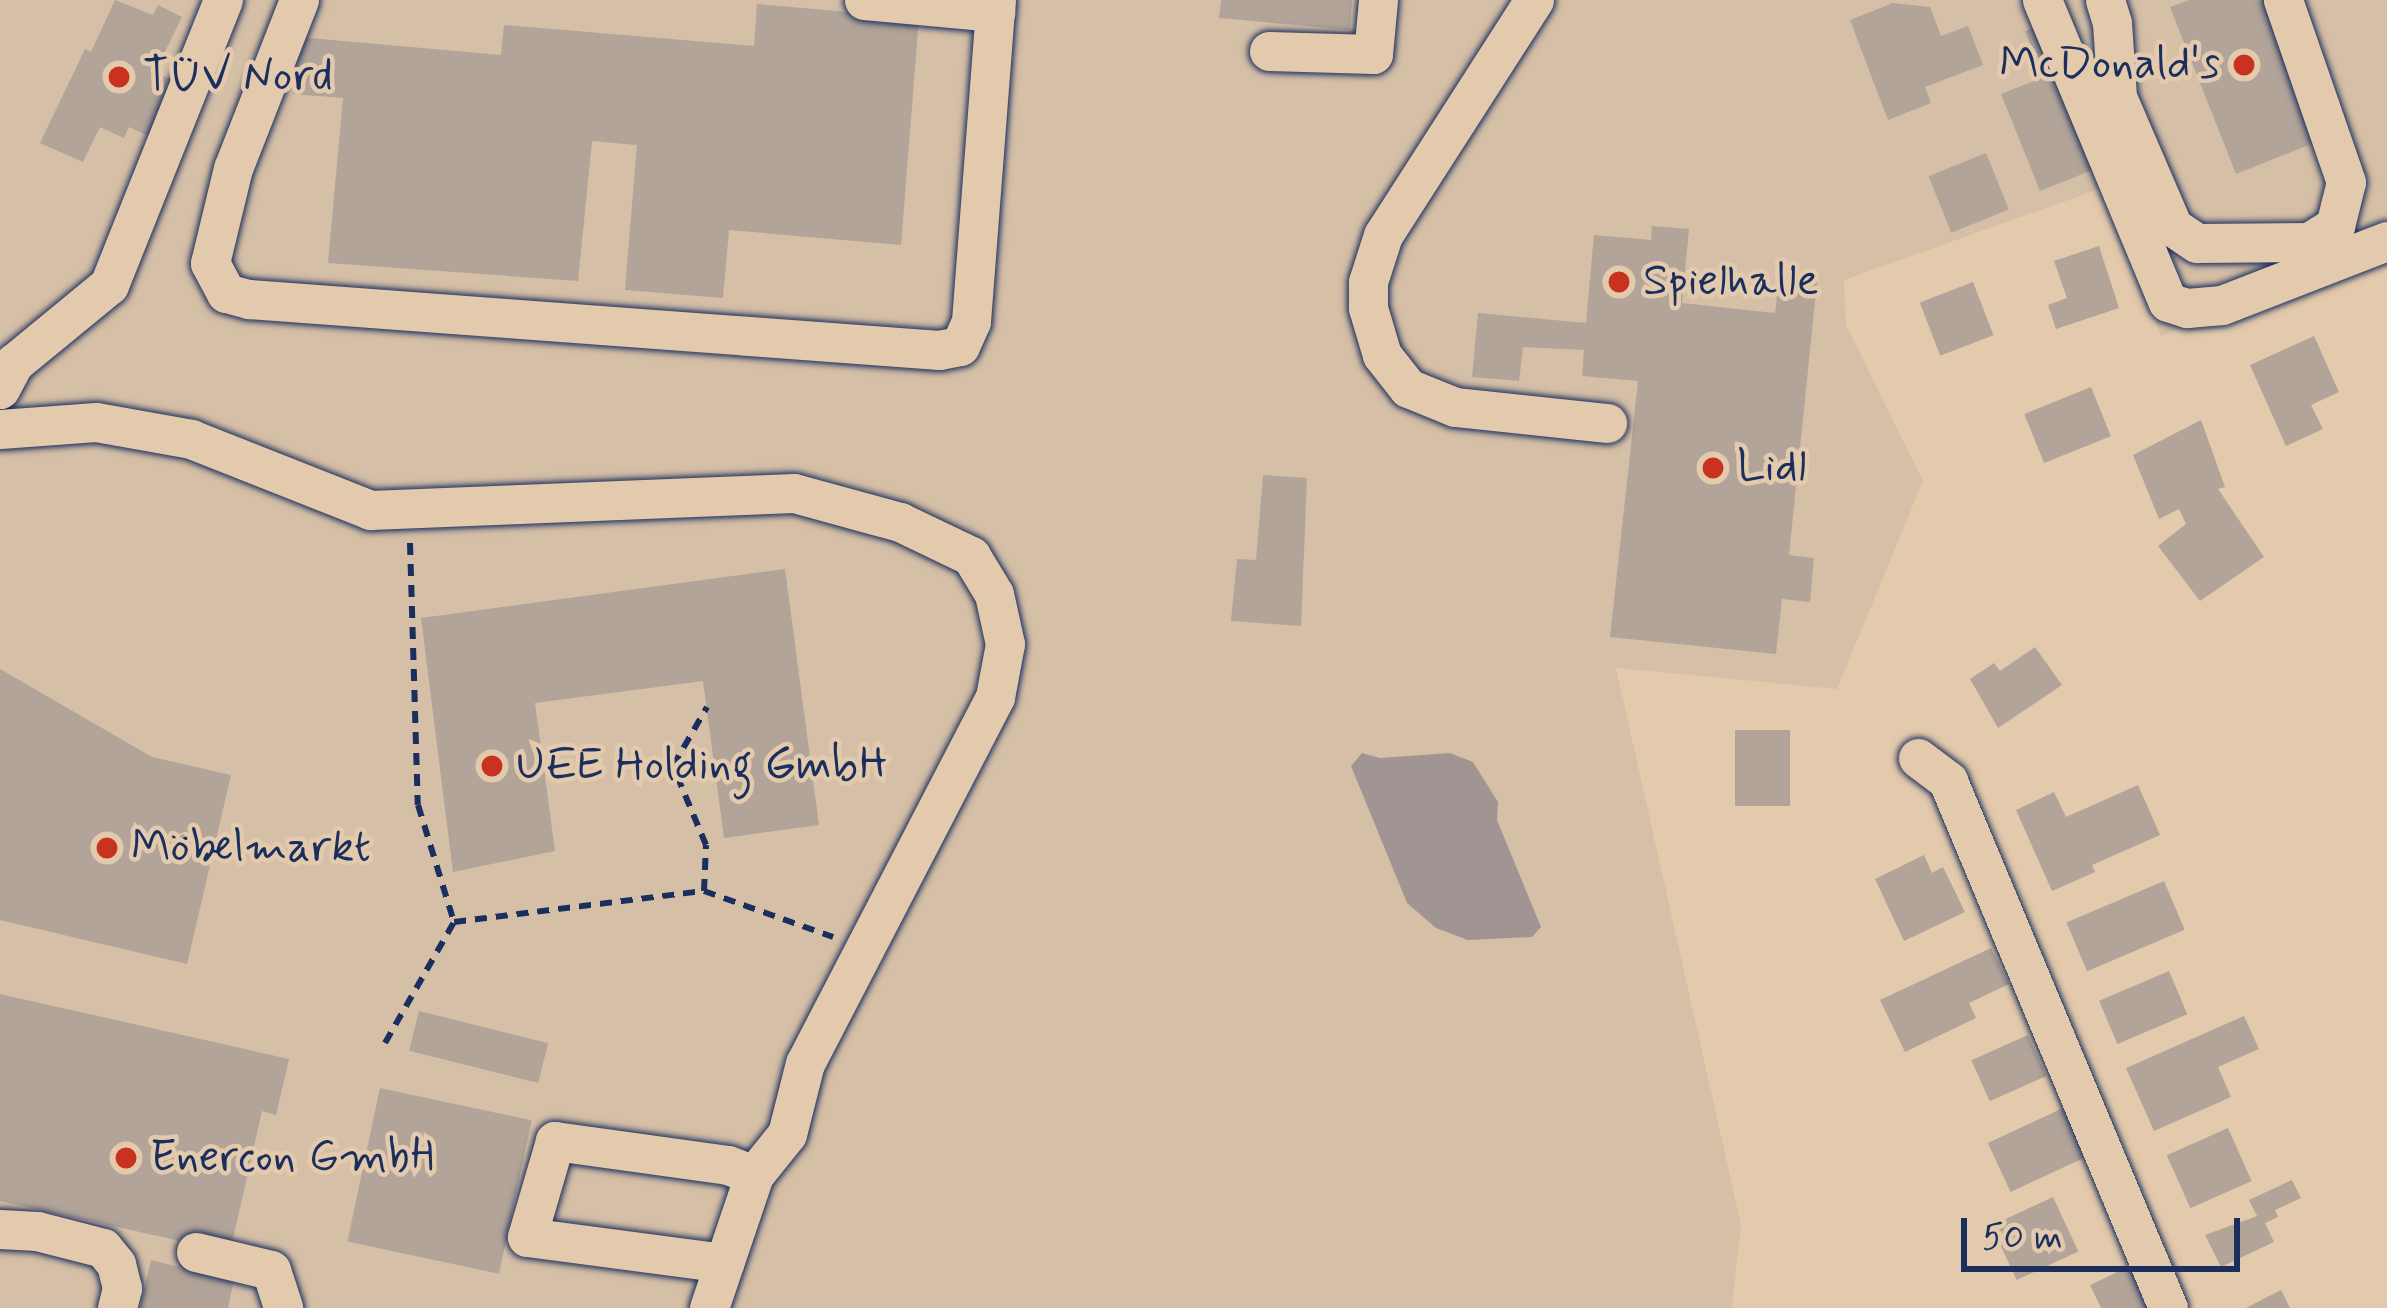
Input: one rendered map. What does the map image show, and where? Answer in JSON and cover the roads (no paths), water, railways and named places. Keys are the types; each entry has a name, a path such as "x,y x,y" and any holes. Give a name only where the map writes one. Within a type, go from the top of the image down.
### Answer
{"street":[{"path":"0,389 14,363 109,285 223,0"},
{"path":"299,0 232,168 210,262 226,293 249,299 939,350 960,346 971,321 995,6 864,0"},
{"path":"1270,51 1373,54 1378,0"},
{"path":"1534,0 1383,236 1368,282 1368,308 1382,355 1408,388 1455,407 1607,423"},
{"path":"2042,0 2168,302 2187,308 2222,304 2387,241"},
{"path":"2105,0 2112,23 2117,97 2173,227 2197,243 2309,242 2335,226 2346,182 2283,0"},
{"path":"0,429 96,422 190,440 370,510 794,493 900,522 971,556 994,594 1005,644 995,697 806,1063 787,1134 754,1175 709,1308"},
{"path":"1918,758 1948,781 2168,1308"},
{"path":"724,1263 527,1237 555,1141 728,1165 754,1175"},
{"path":"0,1229 37,1231 103,1248 116,1264 122,1288 117,1308"},
{"path":"196,1252 271,1270 283,1308"}],"place":[{"name":"McDonald's","path":"2244,65"},
{"name":"TÜV Nord","path":"119,77"},
{"name":"Spielhalle","path":"1619,282"},
{"name":"Lidl","path":"1713,468"},
{"name":"UEE Holding GmbH","path":"492,766"},
{"name":"Möbelmarkt","path":"107,848"},
{"name":"Enercon GmbH","path":"126,1158"}]}
